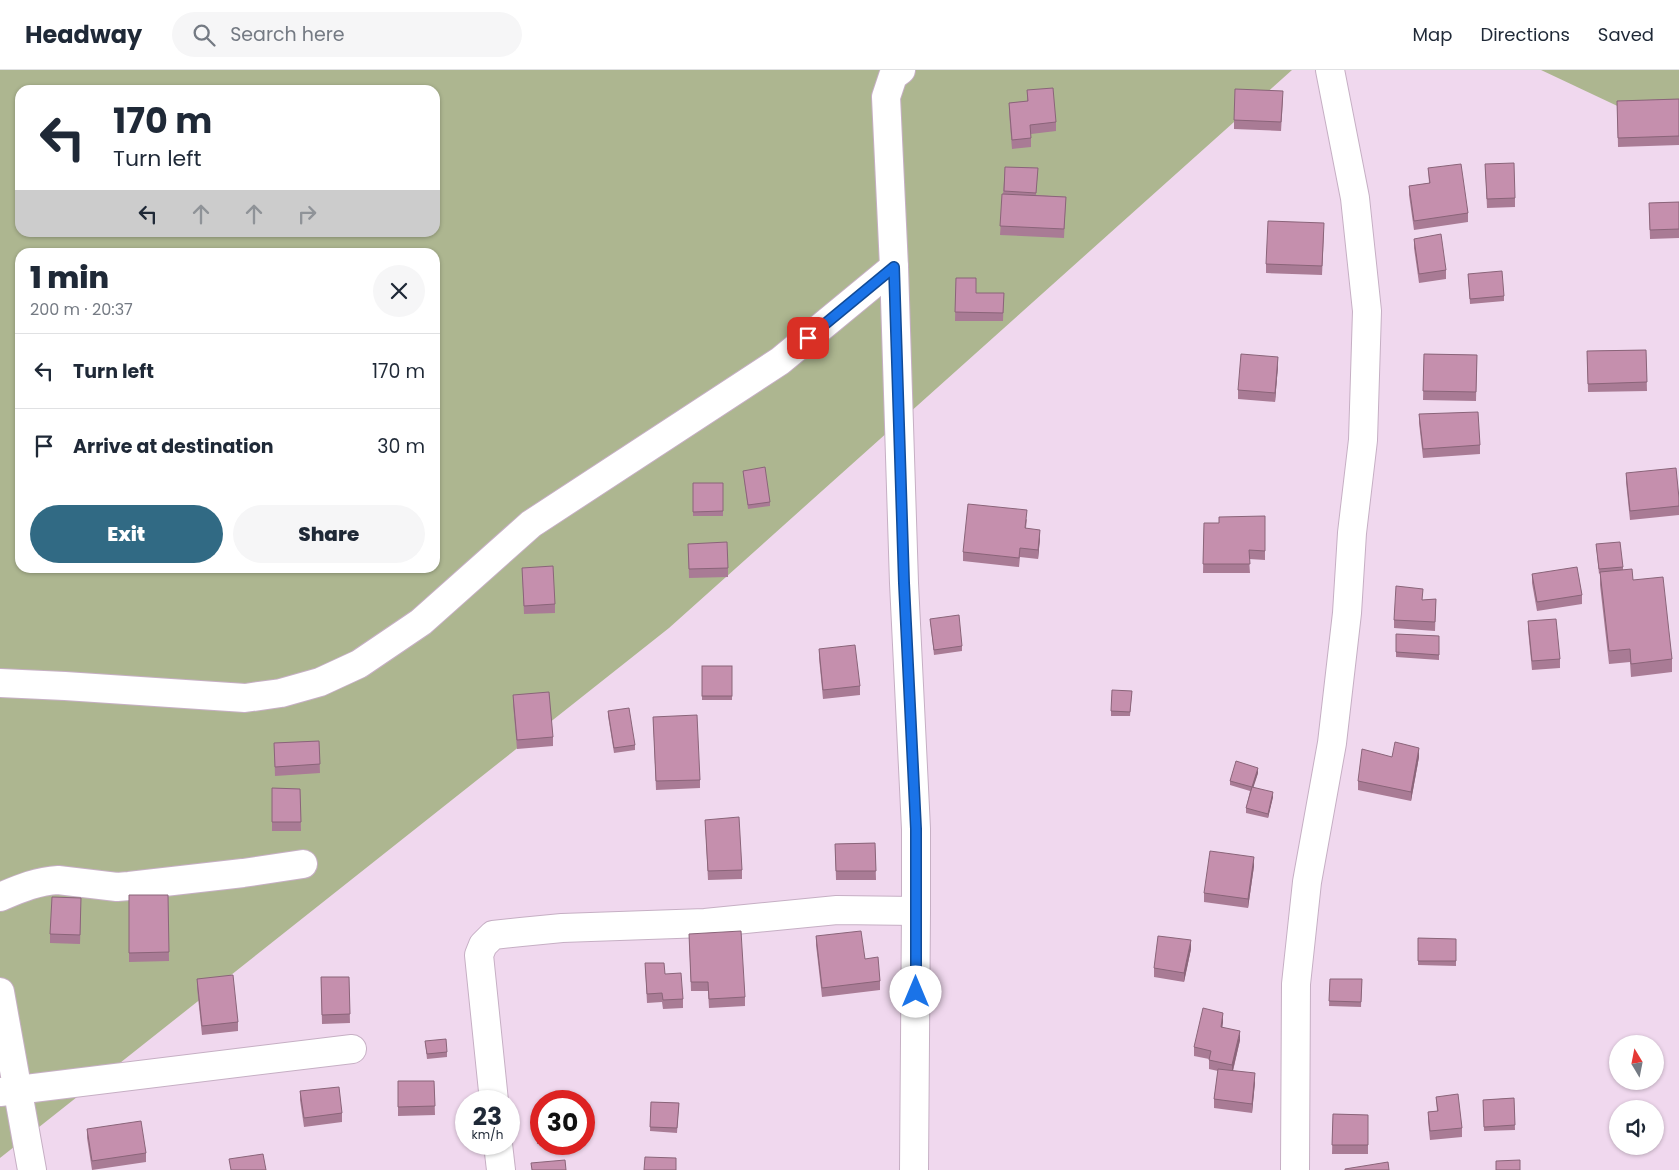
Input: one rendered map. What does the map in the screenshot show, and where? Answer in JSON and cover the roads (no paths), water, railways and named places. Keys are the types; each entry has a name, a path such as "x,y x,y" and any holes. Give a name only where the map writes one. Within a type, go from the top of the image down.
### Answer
{"street":[{"path":"901,70 893,76 886,97 894,267 904,583 916,829 914,1170"},
{"path":"1295,1170 1296,984 1307,882 1332,743 1347,613 1352,533 1363,440 1367,311 1355,198 1330,70"},
{"path":"0,683 245,698 281,693 320,682 359,664 420,622 531,524 780,361 894,267"},
{"path":"0,896 48,880 129,886 303,864"},
{"path":"493,1090 479,955 483,944 493,935 562,928 706,923 837,910 916,911"},
{"path":"0,992 9,1092 32,1170"},
{"path":"9,1092 352,1049"},
{"path":"499,1155 501,1170"}]}
